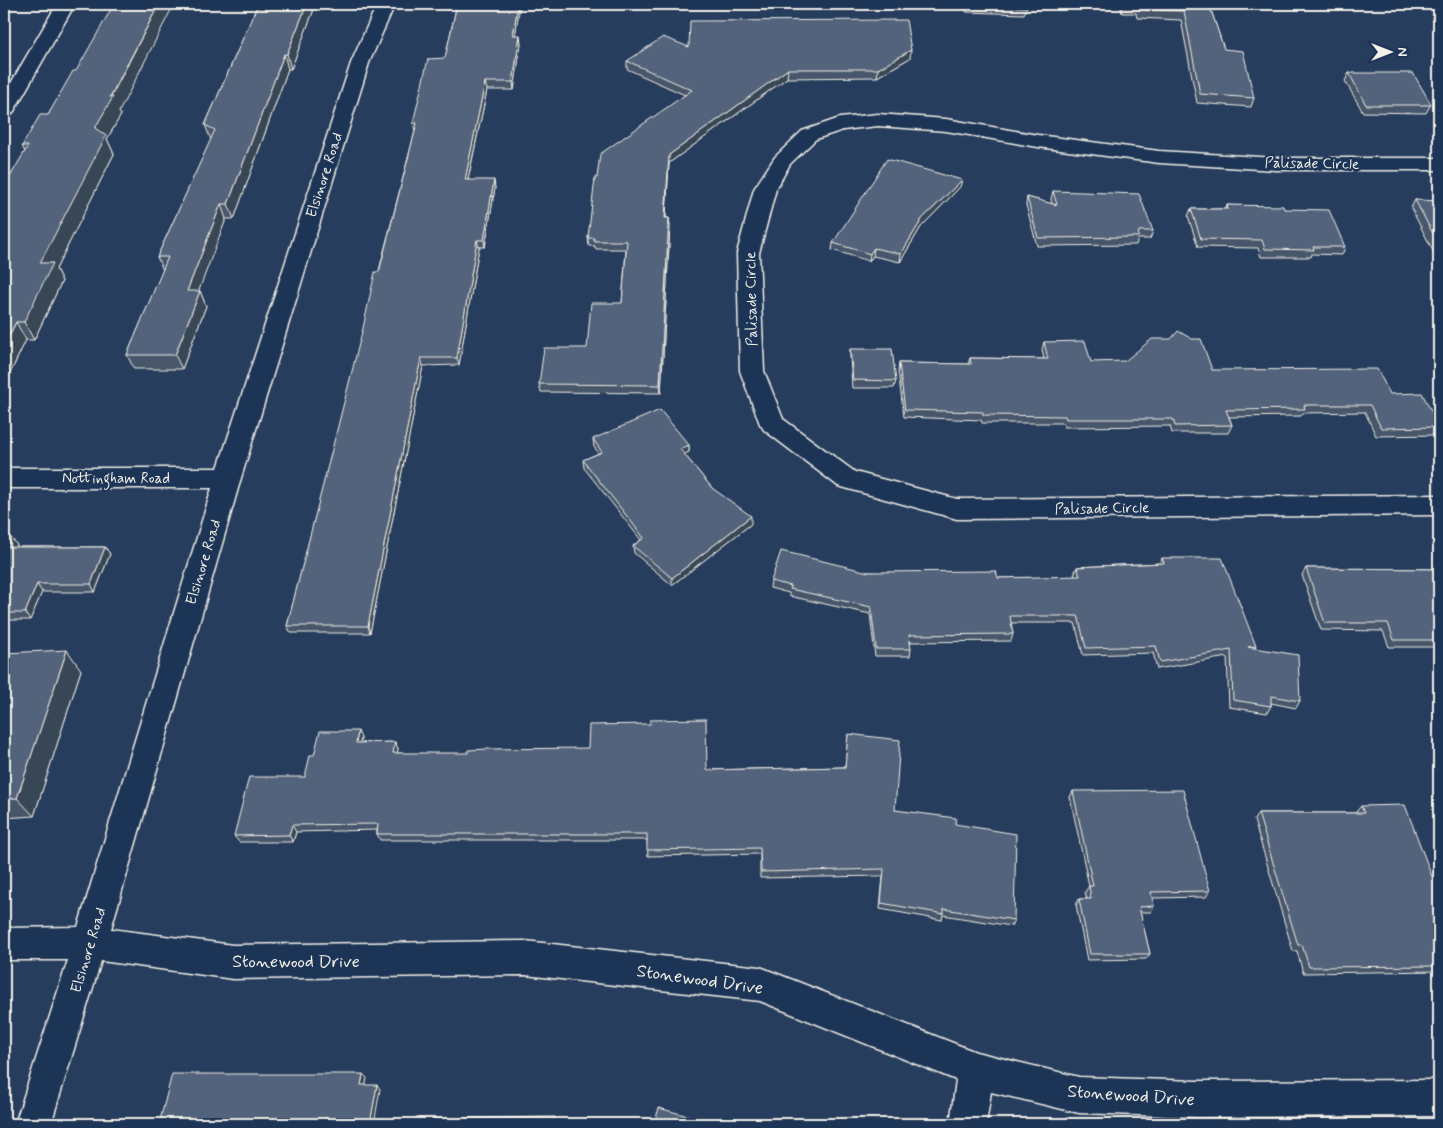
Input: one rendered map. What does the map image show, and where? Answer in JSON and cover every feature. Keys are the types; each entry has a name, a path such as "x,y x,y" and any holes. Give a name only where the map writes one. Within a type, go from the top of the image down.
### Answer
{"street":[{"path":"4,110 66,4"},
{"name":"Elsinore Road","path":"34,1124 90,943 228,478 360,63 386,4"},
{"name":"Palisade Circle","path":"1439,164 1276,164 1159,157 1038,141 946,125 878,120 840,124 808,135 782,161 765,189 748,253 752,371 773,424 847,479 957,509 1439,505"},
{"name":"Nottingham Road","path":"4,478 228,478"},
{"name":"Stonewood Drive","path":"4,944 90,943 233,962 525,958 760,984 976,1070 1079,1095 1196,1099 1439,1098"},
{"path":"968,1124 976,1070"}],"building":[{"path":"114,4 159,4 110,97 113,97 95,128 106,136 40,263 53,263 24,322 16,322 4,346 4,187 28,146 22,146 40,115 48,115 73,71 76,71"},
{"path":"258,4 307,4 287,54 284,54 228,204 221,204 187,291 200,291 175,355 127,355 168,257 157,257 215,130 205,125"},
{"path":"457,4 518,4 513,35 520,35 513,82 485,82 465,180 494,180 484,240 477,240 457,358 421,358 368,626 287,626 363,328 375,272 379,272 417,123 413,123 428,59 445,58"},
{"path":"968,4 1026,4 1025,7"},
{"path":"1138,4 1209,4 1224,49 1243,51 1254,98 1200,94 1184,11 1139,10"},
{"path":"906,20 911,50 878,69 788,69 669,155 665,218 669,218 660,385 539,384 544,348 587,348 591,303 622,303 627,241 594,241 594,238 588,238 595,178 597,178 600,154 692,90 627,61 663,37 689,47 690,21"},
{"path":"1349,73 1413,73 1431,104 1366,105"},
{"path":"887,159 962,180 922,219 901,254 874,248 870,254 833,243"},
{"path":"1053,191 1139,194 1153,231 1139,231 1138,237 1038,238 1027,197 1057,205"},
{"path":"1415,200 1439,201 1439,245"},
{"path":"1227,205 1283,206 1284,209 1329,210 1345,247 1313,247 1314,250 1265,249 1262,240 1201,239 1191,209 1228,209"},
{"path":"1178,331 1192,339 1201,339 1212,370 1377,369 1390,394 1422,393 1439,427 1381,428 1370,405 1304,405 1305,409 1226,410 1232,425 1175,426 1173,419 1066,419 1065,416 983,415 983,412 905,410 899,363 971,364 970,358 1048,359 1044,342 1085,341 1091,362 1125,361 1152,339 1171,339"},
{"path":"850,349 892,349 896,381 853,380"},
{"path":"660,410 689,445 680,449 712,488 751,516 672,578 633,546 644,538 583,460 602,452 593,439"},
{"path":"4,538 11,538 7,547 105,547 91,584 37,584 25,613 4,613"},
{"path":"781,551 868,572 996,571 998,578 1080,576 1077,567 1164,563 1162,558 1222,558 1256,646 1248,647 1298,655 1300,701 1271,696 1271,706 1233,700 1231,650 1160,662 1156,646 1086,648 1078,616 1010,616 1013,634 909,635 911,649 876,649 871,607 790,589 791,586 771,581"},
{"path":"1306,568 1439,569 1439,624 1436,624 1439,640 1394,640 1388,623 1325,623"},
{"path":"67,650 17,798 4,799 4,653"},
{"path":"706,719 707,770 845,767 848,734 900,740 895,810 956,818 955,824 1016,834 1014,920 944,909 944,914 881,903 884,869 761,872 760,848 647,850 647,834 377,834 378,824 292,825 289,835 234,836 249,777 305,777 310,755 314,755 320,731 358,731 356,743 395,742 393,753 468,753 468,750 487,749 588,748 589,725 650,724 650,720"},
{"path":"1183,790 1210,891 1151,892 1154,906 1139,907 1150,954 1090,954 1079,899 1091,899 1089,886 1093,886 1073,791"},
{"path":"1405,805 1434,882 1439,882 1439,966 1309,967 1302,945 1298,945 1258,813 1364,813 1361,806"},
{"path":"172,1074 363,1074 361,1085 377,1085 370,1124 159,1124"},
{"path":"659,1108 714,1123 654,1124"},
{"path":"555,1117 555,1124 431,1124 432,1119"}]}
